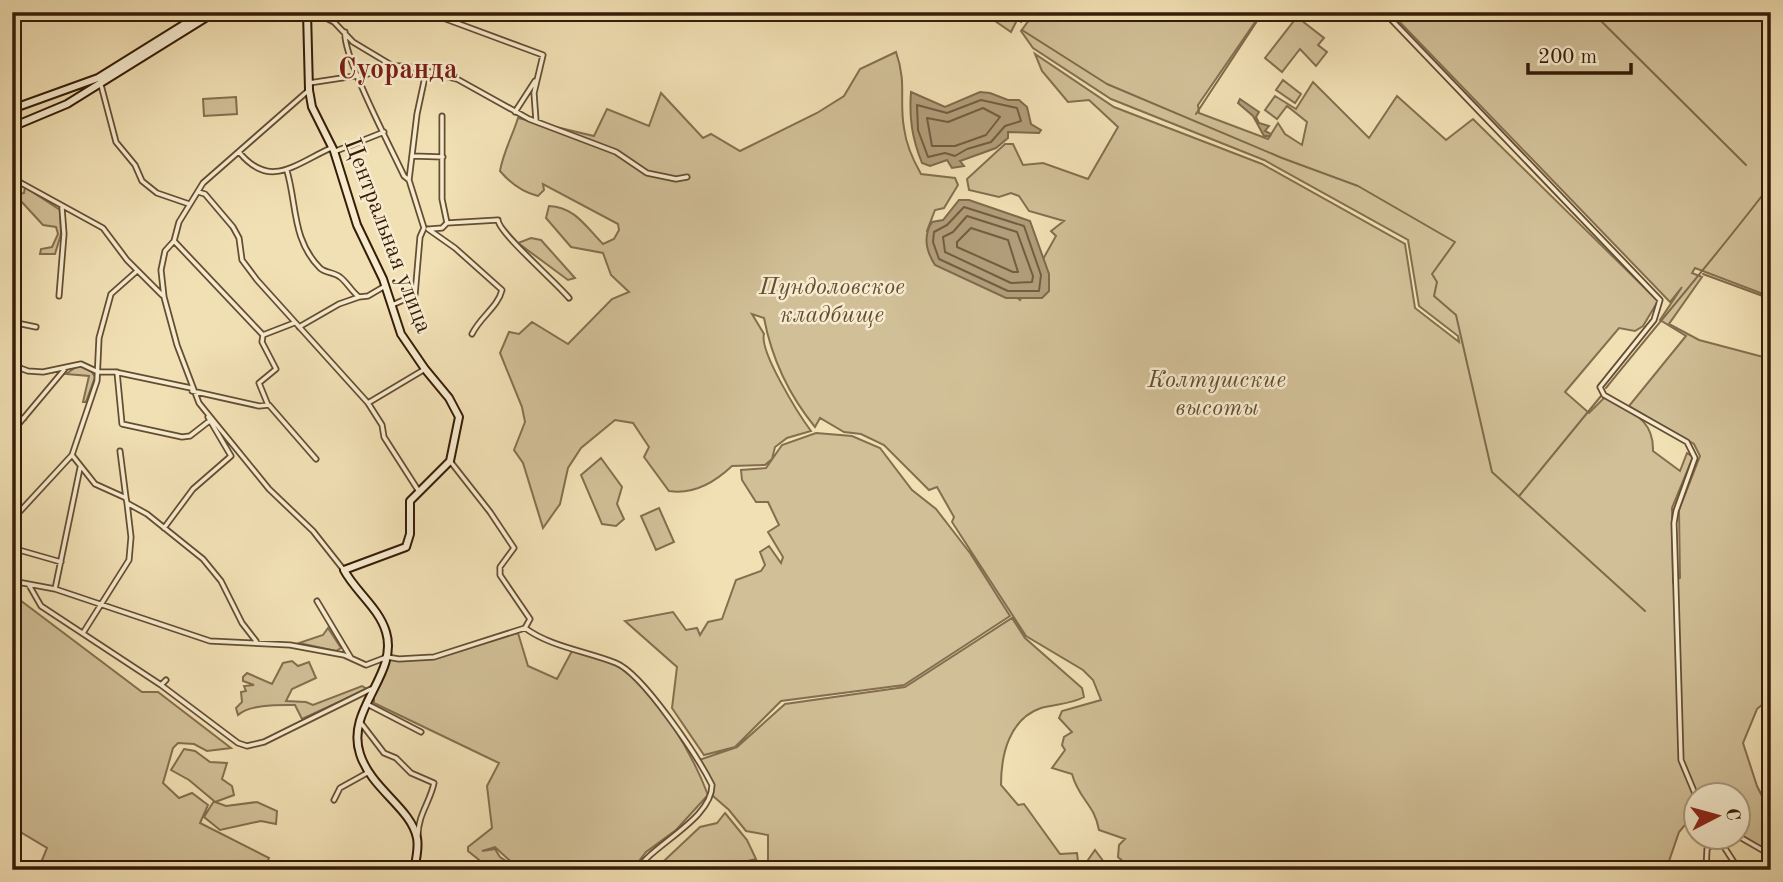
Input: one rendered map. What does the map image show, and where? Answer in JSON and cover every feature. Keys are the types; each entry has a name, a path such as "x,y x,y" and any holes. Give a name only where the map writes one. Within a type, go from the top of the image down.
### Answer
{"street":[{"path":"204,12 98,78 13,109 15,126 54,111 101,85 215,12"},
{"path":"427,12 542,55 536,80 537,122"},
{"path":"1384,12 1660,300 1654,320 1600,387 1604,395 1687,442 1695,458 1674,523 1681,760 1689,780"},
{"path":"307,15 322,16 353,41 393,66"},
{"name":"Центральная улица","path":"307,15 309,86 316,116 333,150 357,225 386,286 406,343 449,398 459,417 450,461"},
{"path":"345,32 344,42 358,76 404,176 409,180"},
{"path":"164,528 193,489 231,456 192,389 164,297 161,262 165,251 174,241 179,222 210,176 309,86 393,66 406,66 470,84 515,112 602,145 647,173 676,179 687,177"},
{"path":"426,72 417,114 409,180 426,228 455,248 502,290 472,334"},
{"path":"515,112 536,80"},
{"path":"101,85 116,142 135,165 142,181 157,193 190,204"},
{"path":"442,116 442,199 447,223"},
{"path":"239,152 250,165 261,172 287,171 333,150 384,132"},
{"path":"413,156 444,157"},
{"path":"287,171 294,194 294,218 300,239 321,270 340,276 359,296"},
{"path":"12,178 103,228 137,271 164,297"},
{"path":"198,192 205,194 220,210 239,238 242,260 294,323 368,403 418,490"},
{"path":"59,296 64,234 62,207"},
{"path":"426,228 442,228 447,223 498,220 504,234 541,267 569,298"},
{"path":"392,305 415,295 420,237 426,228"},
{"path":"174,241 263,335"},
{"path":"12,520 72,455 97,372 99,338 111,294 137,271"},
{"path":"299,327 339,304 359,296 368,296 386,286"},
{"path":"12,323 36,327"},
{"path":"263,335 294,323"},
{"path":"263,335 262,342 276,369 258,383 268,405 316,459"},
{"path":"12,432 64,370 75,363 90,366 97,372 117,372 258,406 268,405"},
{"path":"12,365 28,371 64,370"},
{"path":"368,403 425,369"},
{"path":"117,372 122,424 182,437 190,436 208,419"},
{"path":"12,419 24,418"},
{"path":"208,419 269,489 313,531 384,625 388,642 387,657 365,703 358,745 367,773 407,816 418,839"},
{"path":"83,634 129,560 131,537 120,452"},
{"path":"72,455 80,468 102,488 126,501 197,553 221,581 242,623 256,641"},
{"path":"12,581 55,589 197,638 290,645 352,659 366,665 387,657 434,657 525,628 530,620 500,575 499,567 514,548 450,461 418,490 410,501 411,534 406,547 344,570"},
{"path":"55,589 80,468"},
{"path":"12,548 61,562"},
{"path":"29,586 41,606 161,685 238,743 247,746 264,742 373,688"},
{"path":"317,601 352,659"},
{"path":"525,628 562,646 619,664 635,677 658,705 712,785 712,794 689,823 637,870"},
{"path":"161,685 166,680"},
{"path":"365,703 421,732"},
{"path":"360,721 367,736 384,753 396,758 411,773 434,783 430,799 423,806 414,870"},
{"path":"334,800 340,788 367,773"},
{"path":"1752,844 1771,855"},
{"path":"1706,870 1707,850"},
{"path":"1726,850 1739,870"}],"green space":[{"path":"982,12 1021,12 1011,32"},
{"path":"1035,12 1262,12 1198,105 1199,113 1268,139 1278,123 1285,134 1302,145 1307,122 1287,106 1277,119 1265,110 1275,96 1296,109 1313,82 1369,138 1397,96 1446,140 1473,119 1658,301 1643,326 1635,331 1619,328 1565,392 1589,413 1605,397 1639,417 1649,431 1653,451 1680,471 1687,453 1693,457 1672,508 1673,582 1680,578 1679,510 1700,456 1694,444 1629,406 1686,336 1660,320 1682,287 1670,302 1390,12 1771,12 1771,297 1695,268 1692,273 1702,277 1669,324 1699,340 1771,359 1771,697 1757,709 1743,743 1757,786 1771,814 1771,853 1752,841 1752,780 1682,780 1682,828 1666,870 1133,870 1118,857 1119,845 1125,839 1099,830 1094,814 1078,790 1072,774 1052,768 1065,750 1062,745 1064,737 1072,732 1059,718 1062,711 1101,700 1093,680 1083,670 1026,636 952,522 954,517 937,487 929,490 884,445 861,434 844,432 820,418 815,427 782,376 764,318 752,314 764,334 764,342 774,368 811,431 787,438 775,447 772,459 765,465 732,466 704,486 678,492 669,491 644,457 649,447 633,423 615,420 581,448 568,468 560,504 543,528 523,463 514,450 525,422 522,407 500,353 509,332 519,334 532,322 568,344 612,299 629,292 611,275 603,253 571,247 546,218 549,206 566,210 579,219 603,244 614,239 619,230 618,224 543,184 544,190 538,196 527,192 513,184 500,171 518,118 594,136 607,109 649,126 661,93 703,138 711,134 740,151 817,113 844,96 860,69 896,52 902,82 905,134 915,163 921,174 955,178 958,185 944,208 935,210 927,231 1020,300 1056,236 1051,231 1064,221 1029,211 1019,196 1011,193 999,197 969,190 967,179 1005,144 1013,144 1023,165 1043,163 1088,179 1118,127 1089,100 1068,102 1042,71 1035,54 1114,107 1262,164 1405,244 1415,308 1459,342 1458,336 1419,306 1408,240 1264,160 1111,99 1033,48 1021,31"},
{"path":"1297,17 1324,38 1318,45 1327,52 1316,66 1300,49 1282,72 1265,58"},
{"path":"1283,80 1301,94 1295,103 1276,90"},
{"path":"236,97 237,114 204,116 203,99"},
{"path":"25,187 60,210 61,234 55,254 40,254 41,249 52,247 58,234 56,227 43,225 20,200 12,205 12,194 24,193"},
{"path":"531,238 541,240 575,278 568,280 518,243"},
{"path":"79,365 90,369 95,377 86,402 83,402 89,376 66,374"},
{"path":"816,433 852,436 880,448 912,490 936,509 970,553 1010,616 904,685 781,701 735,747 704,755 672,708 677,667 625,621 673,612 686,630 697,628 700,635 708,622 722,619 736,580 761,571 765,565 760,552 769,546 781,563 783,557 768,532 779,525 768,502 756,502 742,480 741,470 766,468 782,445"},
{"path":"601,458 622,487 617,504 624,519 616,526 602,524 581,475"},
{"path":"659,508 674,542 656,550 641,516"},
{"path":"12,594 142,692 158,692 231,748 207,751 194,744 178,743 173,748 163,783 179,798 192,793 208,805 200,823 269,858 264,870 38,870 47,848 12,827"},
{"path":"1012,618 1025,638 1082,688 1084,697 1041,708 1021,720 1005,750 1001,785 1018,805 1024,804 1060,854 1077,853 1079,870 810,870 768,864 768,835 746,831 713,796 711,783 699,760 737,747 785,704 905,687"},
{"path":"328,628 341,648 336,651 299,643 323,635"},
{"path":"518,633 528,666 557,679 572,651 619,667 660,707 693,761 708,795 676,830 646,852 632,870 520,870 495,847 482,851 495,849 500,857 512,865 513,870 489,868 468,851 468,847 492,828 487,786 499,763 374,703 374,692 389,659 425,659"},
{"path":"292,661 298,666 309,662 316,678 292,689 286,701 313,705 362,686 367,689 302,719 295,705 257,707 238,715 236,708 242,702 241,692 246,691 244,686 254,685 243,681 247,673 272,684 283,663"},
{"path":"184,749 195,751 210,762 227,763 222,779 232,786 234,795 215,802 226,806 257,802 277,811 276,824 261,821 220,830 204,817 214,801 189,780 171,770"},
{"path":"725,813 747,840 756,859 710,870 647,870 665,860 700,827 717,823"},
{"path":"1095,850 1110,870 1081,870"}],"water":[{"path":"911,92 945,107 980,92 1008,100 1019,100 1027,107 1031,124 1041,130 1039,133 1008,132 1008,138 996,148 960,161 964,166 952,168 947,160 930,166 922,163 916,145 911,119"},
{"path":"1240,99 1259,112 1256,117 1259,123 1269,126 1265,131 1271,134 1270,136 1264,136 1253,116 1238,103"},
{"path":"959,200 969,200 1030,221 1049,274 1049,291 1042,298 1006,298 935,265 927,244 929,227 932,222 943,220"}],"waterway":[{"path":"1021,22 1026,12"},
{"path":"1196,114 1263,12"},
{"path":"1592,12 1746,165"},
{"path":"1022,30 1107,84 1282,158 1358,186 1455,242 1432,274 1437,282 1434,296 1456,315 1492,472 1645,611"},
{"path":"1606,388 1771,184"},
{"path":"1703,274 1771,299"},
{"path":"1520,495 1601,396"}],"district":[{"name":"Суоранда","path":"398,71"}],"park label":[{"name":"Пундоловское кладбище","path":"832,302"},
{"name":"Колтушские высоты","path":"1217,395"}]}
